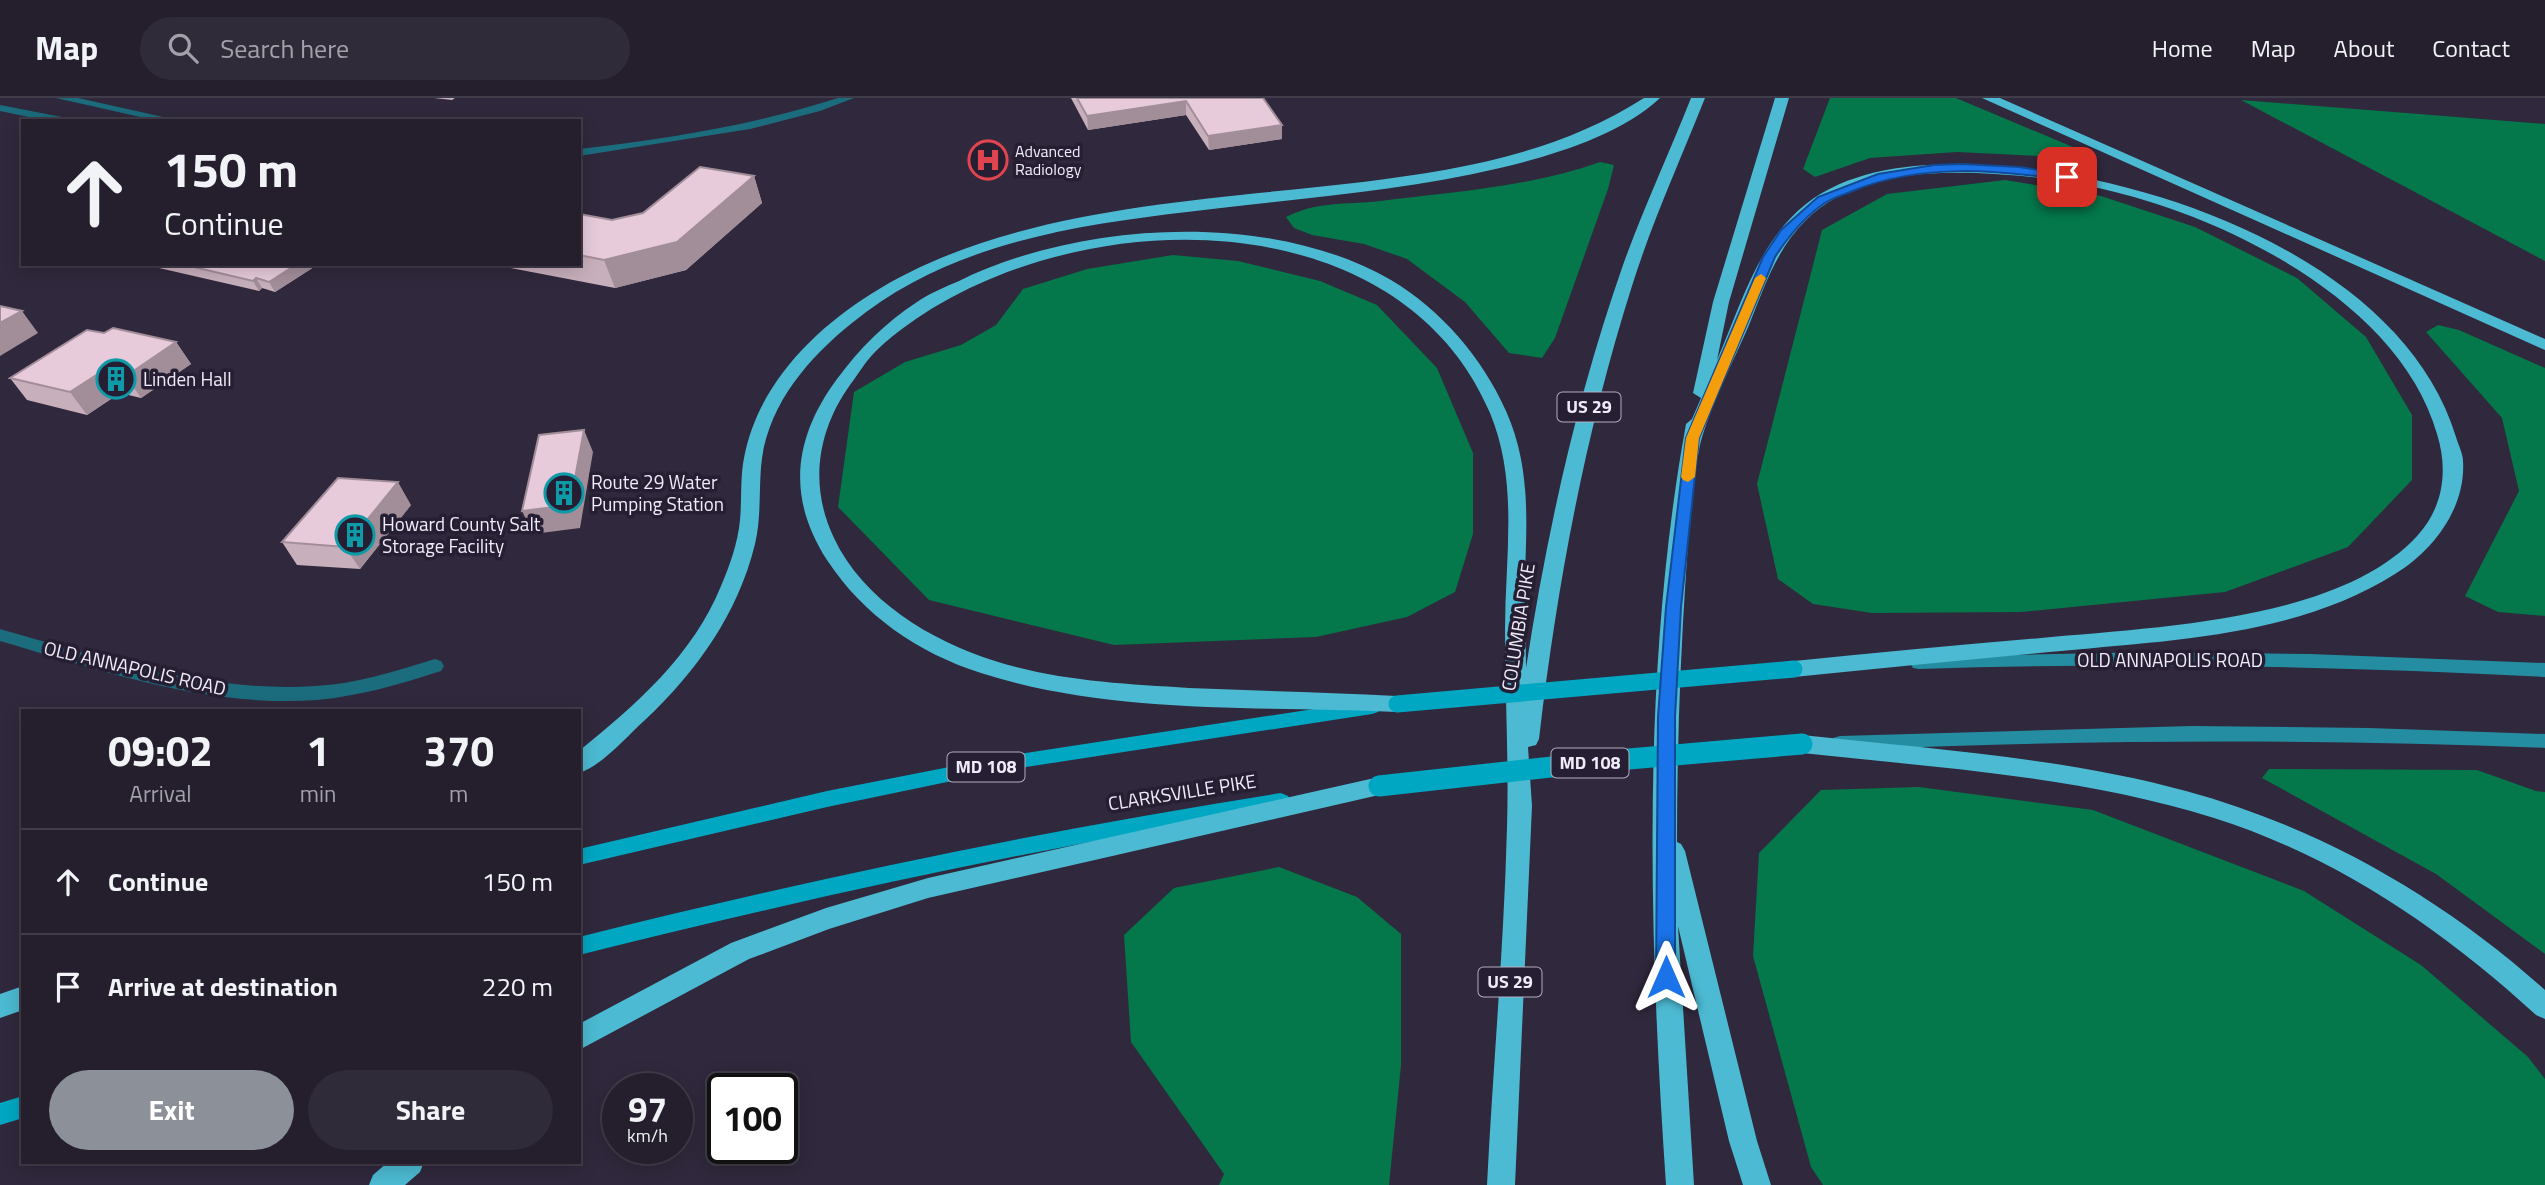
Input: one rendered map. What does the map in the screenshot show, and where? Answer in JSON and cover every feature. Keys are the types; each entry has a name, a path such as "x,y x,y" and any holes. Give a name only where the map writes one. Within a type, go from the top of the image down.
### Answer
{"highway":[{"path":"581,762 668,685 699,646 722,606 739,565 749,525 753,453 778,392 814,347 843,321 898,284 932,267 996,242 1077,222 1395,183 1493,166 1575,141 1607,127 1653,98"},
{"name":"COLUMBIA PIKE","path":"1501,1185 1519,820 1529,729 1566,499 1587,411 1624,284 1698,98"},
{"path":"1680,1185 1666,977 1666,717 1674,607 1693,438 1720,302 1782,98"},
{"path":"1989,98 2545,345"},
{"path":"1693,438 1769,257 1785,233 1822,200 1857,184 1902,172 1944,168 2019,170 2083,180 2170,204 2267,248 2335,290 2382,330 2418,371 2448,429 2454,456 2453,483 2445,511 2426,537 2400,563 2367,583 2322,603 2263,620 2208,629 1794,668"},
{"path":"1397,704 1139,694 1063,684 1008,673 925,640 887,616 839,566 813,512 808,481 815,429 838,384 855,362 894,325 947,291 1026,259 1097,243 1173,236 1246,239 1311,252 1339,262 1395,290 1442,329 1481,379 1508,438 1516,471 1519,512 1514,587 1519,820"},
{"path":"1802,744 2016,768 2115,784 2187,800 2244,820 2316,849 2448,925 2545,1007"},
{"path":"581,1037 740,951 826,919 928,888 1379,786"},
{"path":"1665,816 1756,1185"},
{"path":"0,1006 21,999"},
{"path":"1495,1185 1501,1144"},
{"path":"383,1185 408,1164"}],"main road":[{"name":"OLD ANNAPOLIS ROAD","path":"1794,668 1978,661 2186,659 2393,662 2545,670"},
{"name":"MD 108","path":"581,857 827,799 1000,764 1397,704 1794,668"},
{"name":"MD 108","path":"1802,744 2021,734 2244,732 2439,735 2545,741"},
{"name":"CLARKSVILLE PIKE","path":"581,946 840,882 1192,814 1379,786 1606,761 1802,744"},
{"path":"0,1017 21,1011"},
{"path":"0,1114 21,1108"}],"street":[{"path":"61,98 166,119"},
{"path":"581,153 695,136 766,121 849,98"},
{"path":"0,108 57,119"},
{"name":"OLD ANNAPOLIS ROAD","path":"0,635 166,678 242,692 291,694 347,689 386,682 435,666"}],"green space":[{"path":"1830,98 1956,98 2073,147 2086,158 2071,161 2037,156 1957,152 1870,158 1815,177 1803,169"},
{"path":"2241,100 2545,124 2545,261"},
{"path":"1600,162 1614,165 1608,189 1555,338 1542,358 1509,353 1465,302 1407,259 1364,244 1312,235 1294,228 1286,217 1320,206 1491,188"},
{"path":"2005,180 2101,196 2195,227 2297,278 2366,337 2412,415 2412,480 2348,547 2225,592 2021,612 1872,613 1813,604 1778,579 1757,484 1822,230 1887,194"},
{"path":"1173,255 1238,261 1320,281 1377,305 1437,368 1473,453 1473,534 1455,592 1407,617 1316,637 1114,645 929,600 838,507 854,392 905,362 961,345 996,325 1023,289 1087,269"},
{"path":"2438,325 2459,330 2545,368 2545,616 2498,612 2465,596 2519,491 2502,418 2426,332"},
{"path":"2269,769 2477,770 2545,792 2545,954 2436,874 2262,778"},
{"path":"1919,787 2093,810 2304,891 2421,965 2528,1057 2545,1079 2545,1185 1823,1185 1811,1167 1753,956 1759,853 1821,790"},
{"path":"1279,867 1357,897 1401,934 1401,1065 1389,1185 1219,1185 1224,1174 1131,1042 1124,935 1174,888"}],"building":[{"path":"1077,98 1263,98 1282,125 1208,136 1186,101 1087,116"},
{"path":"700,167 754,176 677,242 604,260 581,255 581,214 612,220 643,213"},
{"path":"189,266 294,266 269,282 256,278 253,281"},
{"path":"0,306 22,311 0,323"},
{"path":"113,328 176,342 126,376 104,370 70,392 10,378 87,330 104,333"},
{"path":"584,430 570,505 522,511 539,435"},
{"path":"338,478 398,482 345,547 282,542"}],"slow traffic":[{"path":"1688,477 1693,438 1761,278"}],"place":[{"name":"Advanced Radiology","path":"988,160"},
{"name":"Linden Hall","path":"116,379"},
{"name":"Route 29 Water Pumping Station","path":"564,493"},
{"name":"Howard County Salt Storage Facility","path":"355,535"}],"route":[{"path":"1666,977 1666,717 1681,526 1693,438 1769,257 1785,233 1822,200 1878,177 1934,168 1990,168 2067,177"}]}
